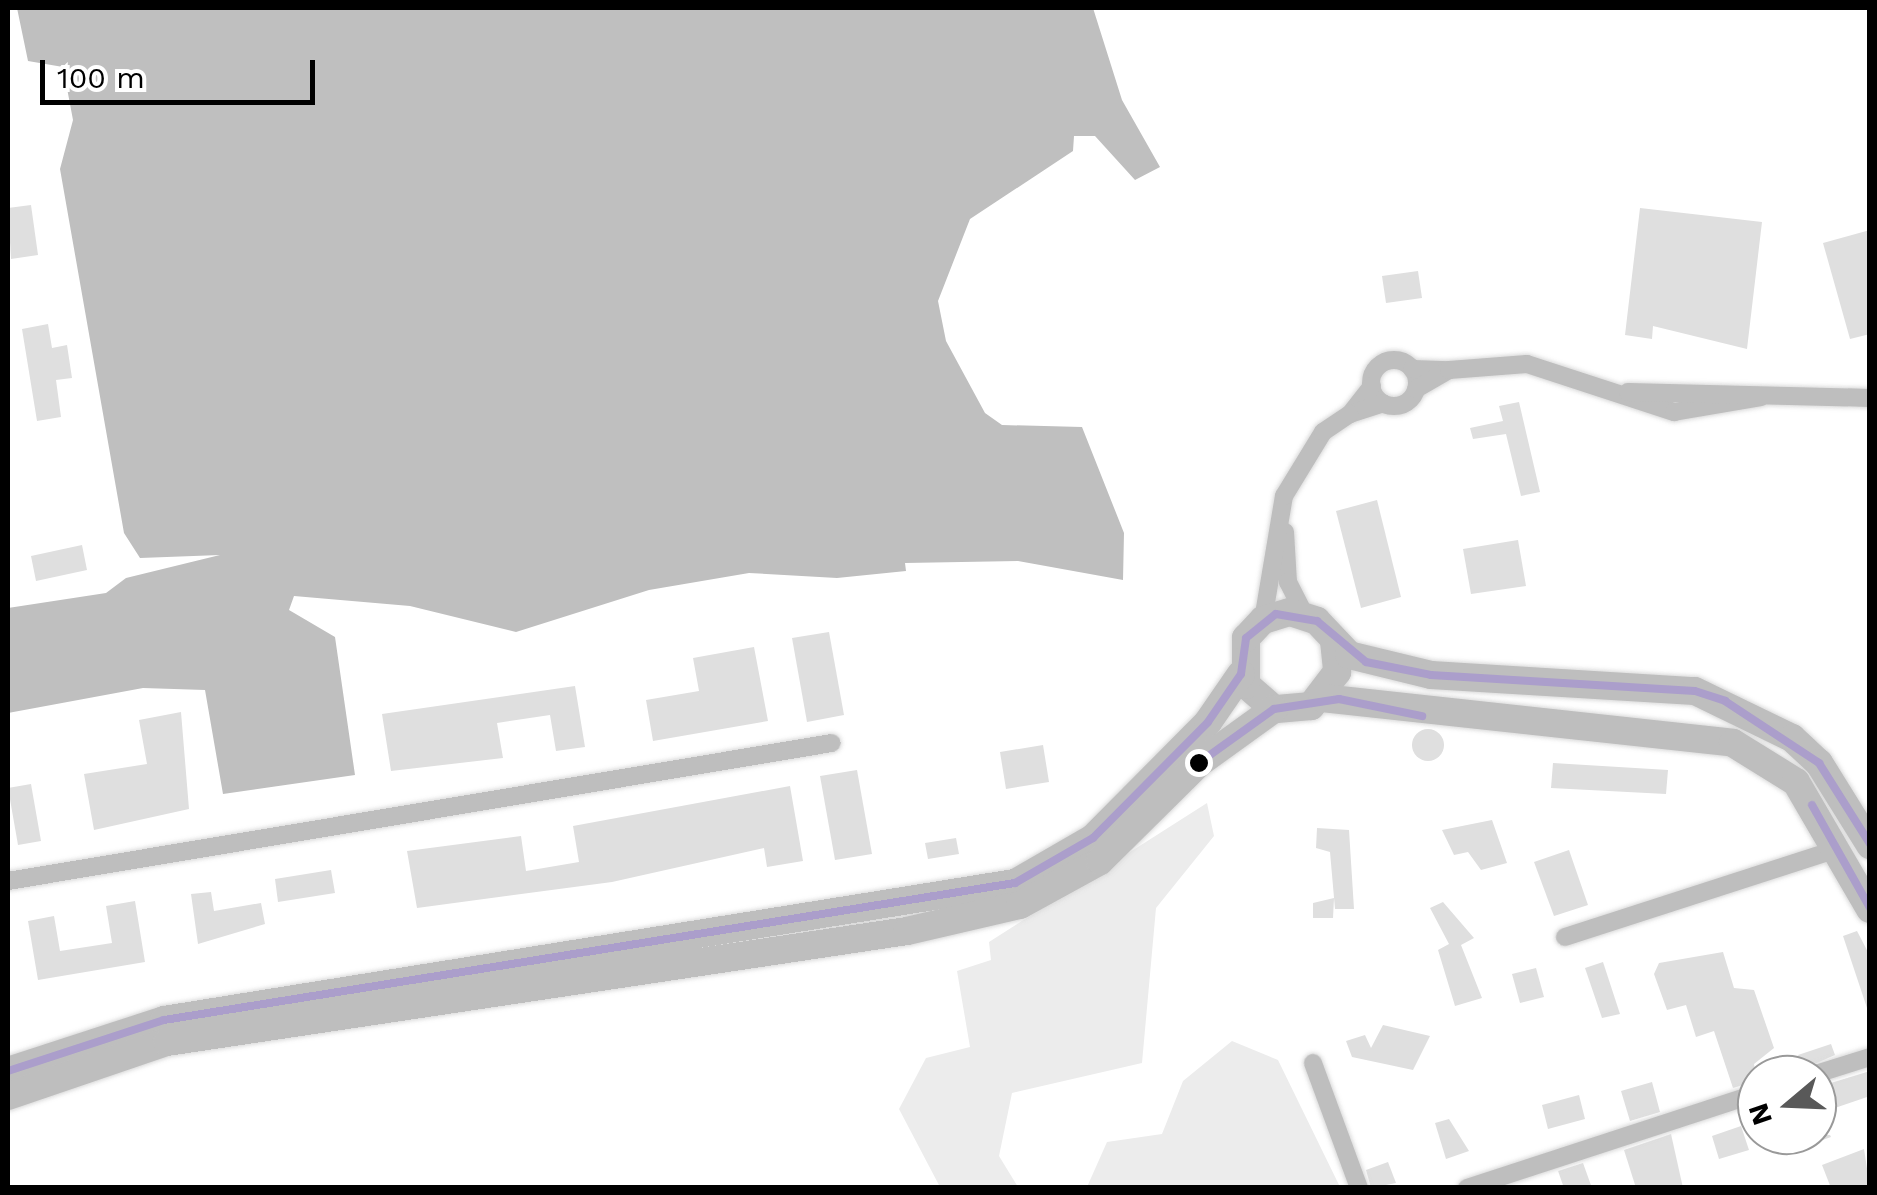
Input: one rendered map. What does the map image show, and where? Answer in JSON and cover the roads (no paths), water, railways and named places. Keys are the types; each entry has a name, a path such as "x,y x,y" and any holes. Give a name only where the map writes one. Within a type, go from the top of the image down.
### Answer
{"main road":[{"path":"8,1071 164,1020 1015,884 1093,838 1208,722 1241,674 1246,638 1263,620 1305,615 1366,662 1430,675 1695,691 1725,701 1819,763 1870,845"},
{"path":"1322,698 1338,672 1334,641"},
{"path":"1241,674 1274,709"},
{"path":"8,1096 167,1042 908,931 1020,905 1100,861 1199,763 1274,709 1322,698 1733,743 1796,782 1870,909"}],"street":[{"path":"1350,414 1387,362 1414,379 1450,370 1527,364 1628,392 1662,386 1761,397 1870,398"},
{"path":"1263,620 1284,496 1323,432 1350,414 1383,403 1404,404 1414,379"},
{"path":"1372,386 1383,403"},
{"path":"1284,496 1287,572 1305,615"},
{"path":"8,880 832,743"},
{"path":"1566,937 1838,849"},
{"path":"1837,1067 1870,1057"},
{"path":"1313,1063 1359,1188"},
{"path":"1467,1188 1737,1100"}]}
